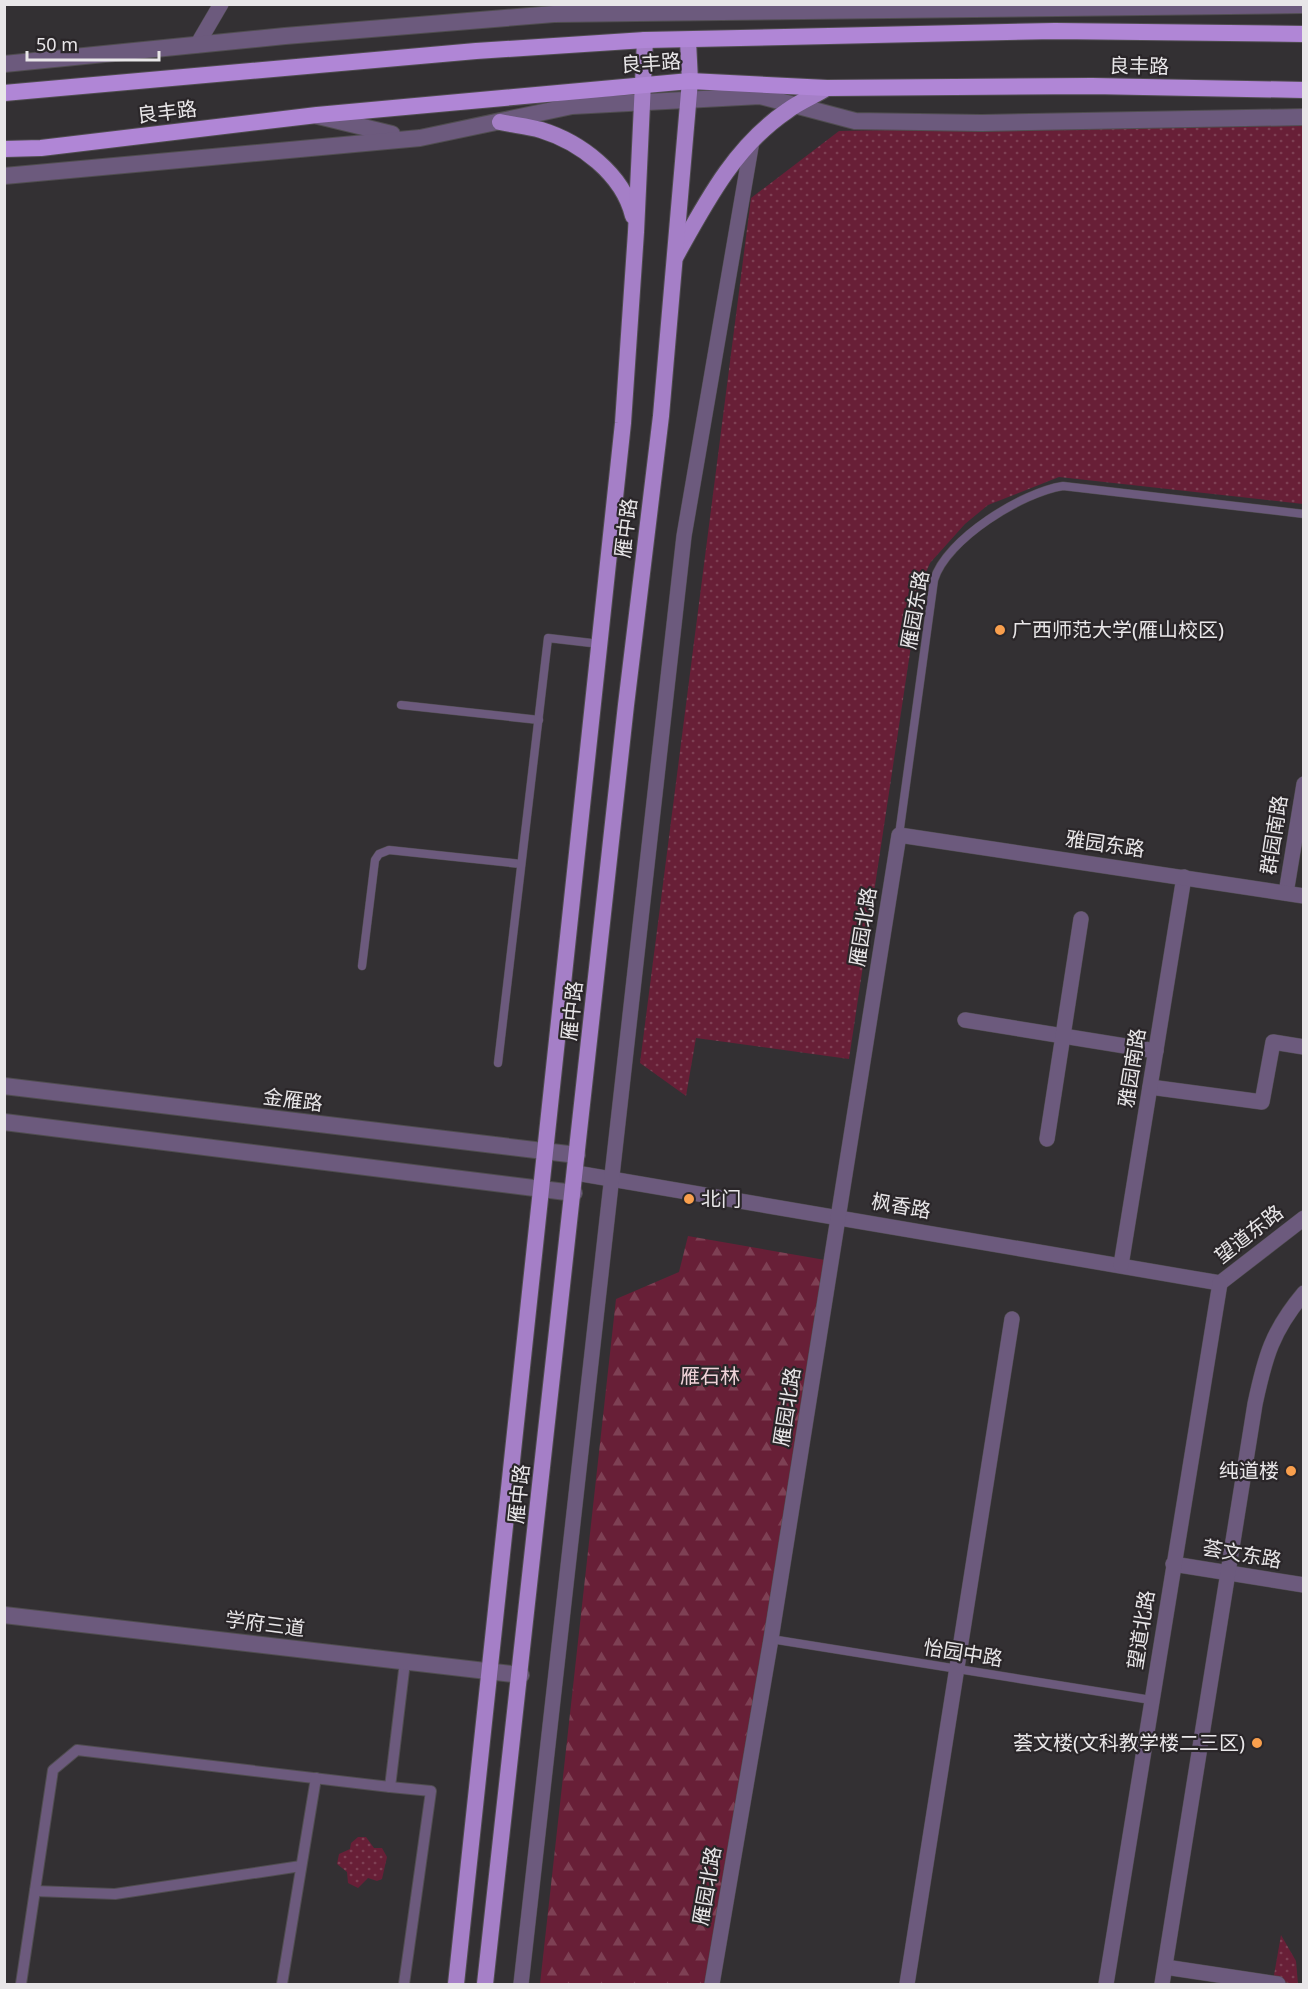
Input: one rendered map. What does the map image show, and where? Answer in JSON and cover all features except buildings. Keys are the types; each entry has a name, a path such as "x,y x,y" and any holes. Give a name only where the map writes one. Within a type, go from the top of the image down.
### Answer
{"highway":[{"name":"良丰路","path":"4,93 476,51 645,40 688,41 1055,31 1304,34"},
{"name":"良丰路","path":"4,149 41,148 317,116 690,81 827,88 1092,86 1304,90"}],"main road":[{"name":"雁中路","path":"456,1984 623,423 636,232 645,40"},
{"name":"雁中路","path":"485,1984 521,1675 626,705 661,416 690,81 688,41"},
{"path":"673,262 703,207 733,162 752,141 796,105 827,88"},
{"path":"500,122 541,130 571,142 589,154 622,189 630,204 636,232"}],"street":[{"path":"197,45 221,4"},
{"path":"4,64 329,32 554,14 1304,4"},
{"path":"4,176 409,138 500,122 572,106 760,96 855,121 982,123 1304,117"},
{"path":"317,116 409,138"},
{"path":"521,1984 684,536 752,141"},
{"name":"群园南路","path":"1286,893 1304,784"},
{"name":"雅园东路","path":"899,835 1304,896"},
{"name":"雁园北路","path":"712,1984 771,1639 899,835"},
{"name":"雅园南路","path":"1121,1265 1184,877"},
{"path":"1047,1139 1081,919"},
{"path":"965,1020 1156,1051"},
{"path":"1150,1087 1262,1102 1273,1042 1304,1047"},
{"name":"金雁路","path":"4,1086 577,1155"},
{"path":"4,1122 574,1193"},
{"name":"枫香路","path":"576,1173 1220,1283"},
{"name":"望道东路","path":"1220,1283 1304,1218"},
{"name":"望道北路","path":"1106,1984 1220,1283"},
{"path":"1162,1984 1255,1404 1266,1354 1289,1310 1304,1293"},
{"path":"907,1984 1012,1319"},
{"name":"荟文东路","path":"1173,1563 1304,1586"},
{"name":"学府三道","path":"4,1615 521,1675"},
{"path":"390,1787 405,1662"},
{"path":"21,1984 53,1770 78,1750 431,1791 404,1984"},
{"path":"282,1984 316,1778"},
{"path":"35,1891 115,1894 302,1866"},
{"path":"1165,1967 1278,1984"}],"lane":[{"name":"雁园东路","path":"899,835 934,580 947,555 973,532 1011,506 1048,489 1063,486 1304,514"},
{"path":"498,1063 548,638 600,644"},
{"path":"401,705 539,720"},
{"path":"362,966 375,858 379,854 389,850 522,864"},
{"name":"怡园中路","path":"771,1639 1151,1700"}],"green space":[{"path":"1099,126 1303,126 1303,504 1059,477 988,505 965,524 930,563 920,586 849,1059 696,1038 686,1096 640,1063 751,198 839,131"},
{"name":"雁石林","path":"688,1236 831,1261 712,1984 540,1984 616,1299 679,1272"},
{"path":"358,1837 366,1837 374,1848 382,1848 387,1857 382,1879 377,1881 368,1878 358,1888 348,1883 347,1872 337,1864 339,1854 350,1849 351,1843"},
{"path":"1281,1935 1296,1961 1298,1984 1273,1981"}],"place":[{"name":"广西师范大学(雁山校区)","path":"1000,630"},
{"name":"北门","path":"689,1199"},
{"name":"纯道楼","path":"1291,1471"},
{"name":"荟文楼(文科教学楼二三区)","path":"1257,1743"}]}
